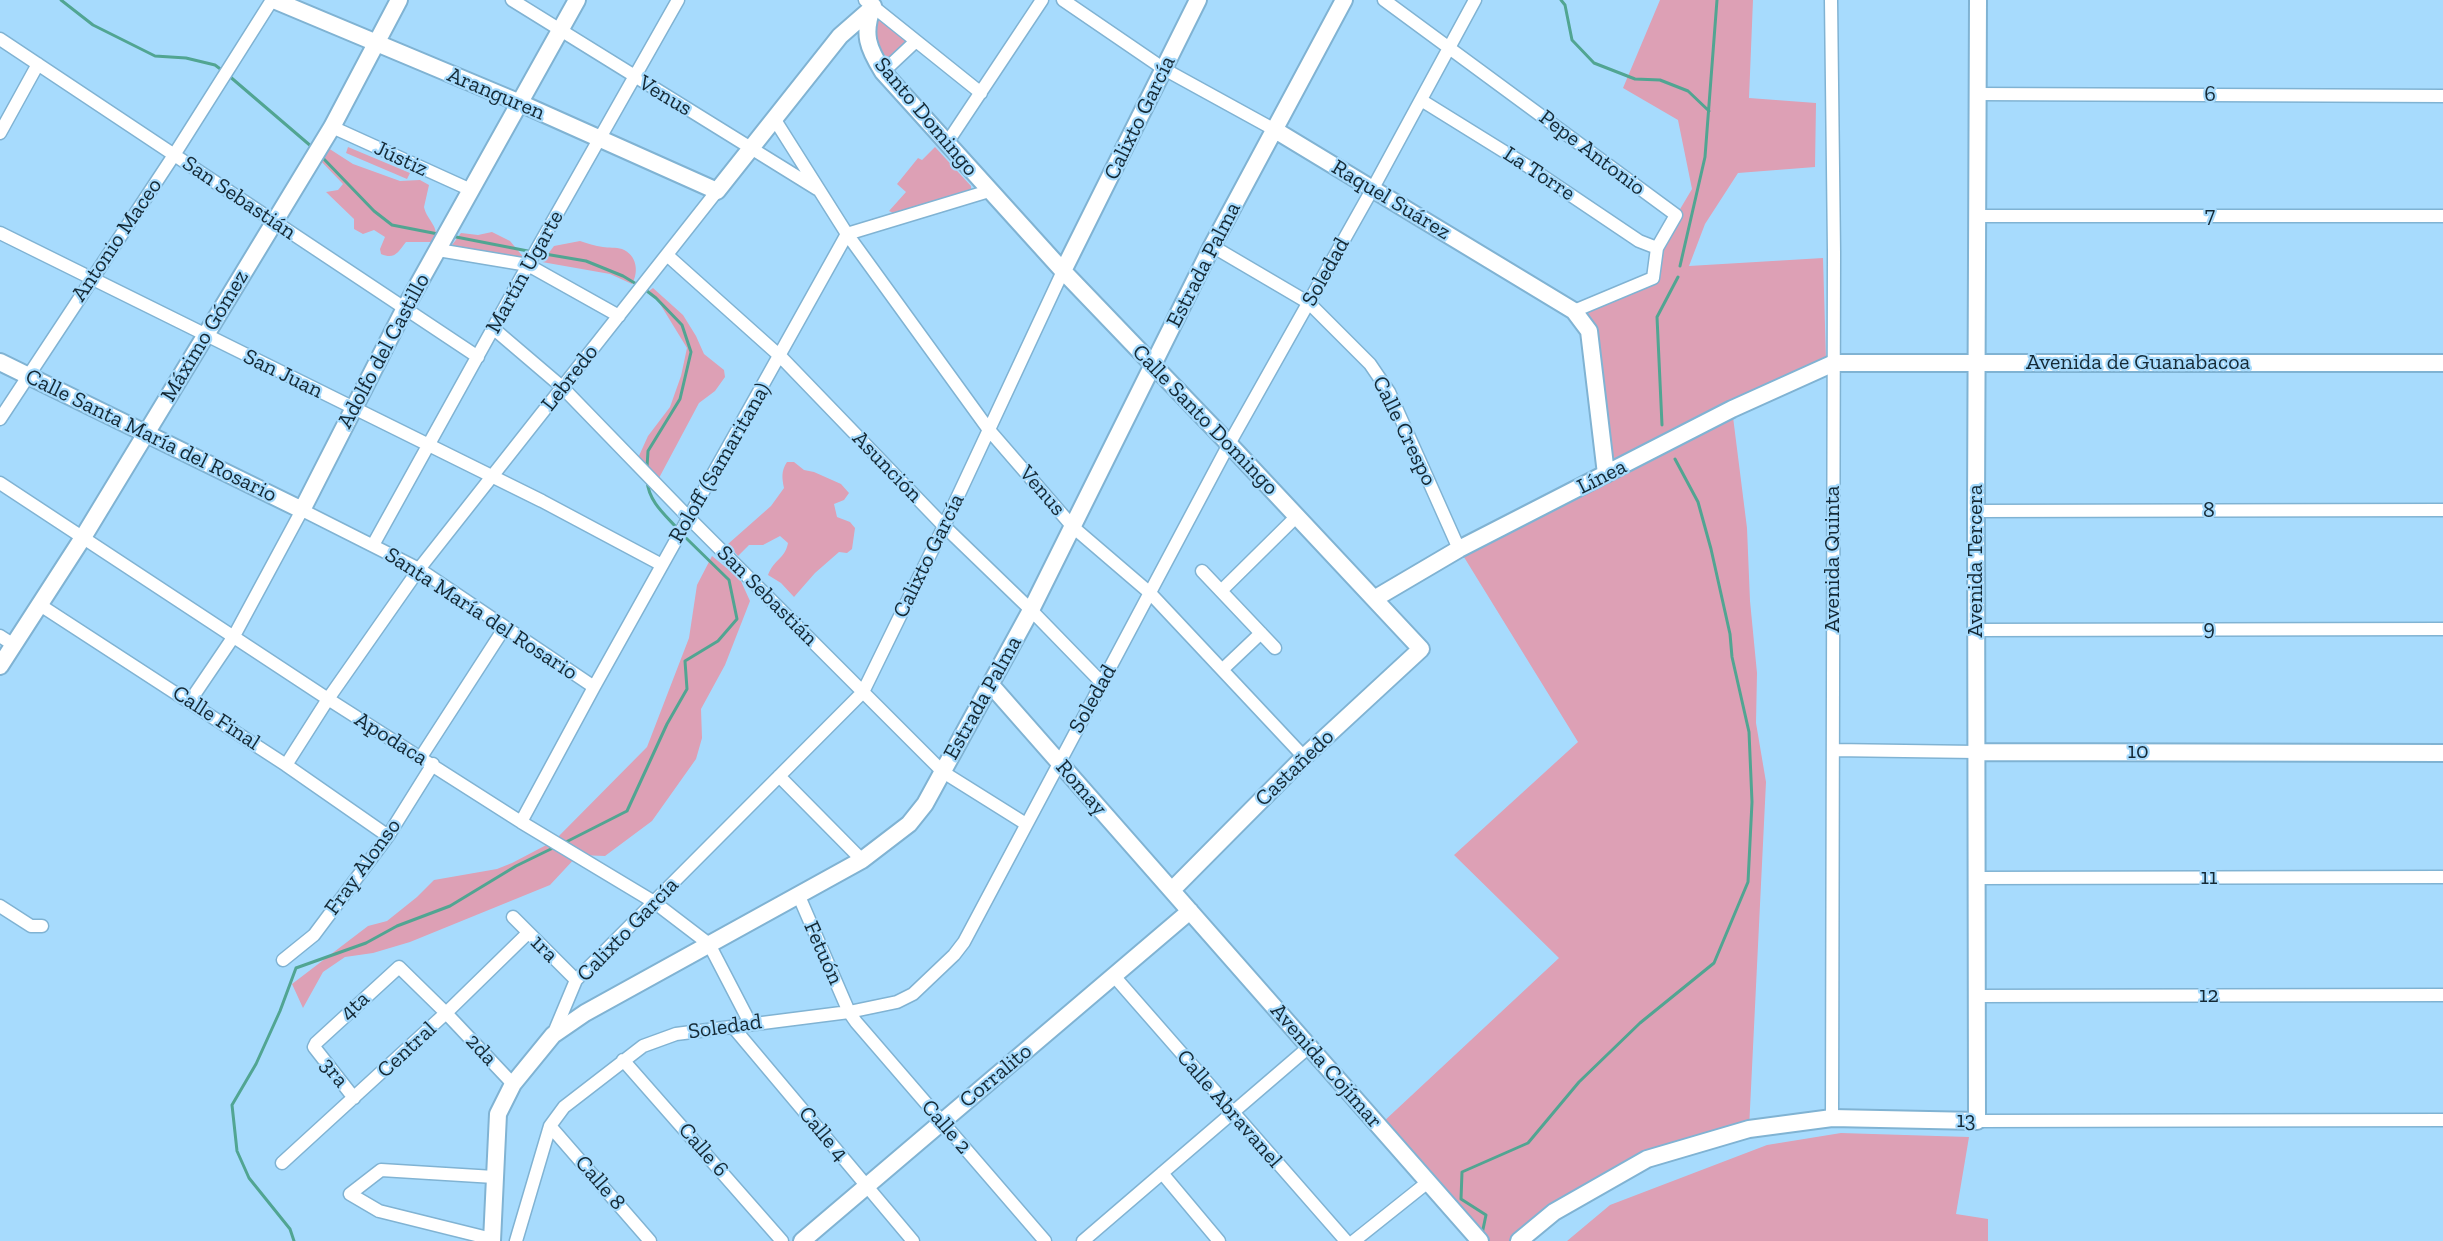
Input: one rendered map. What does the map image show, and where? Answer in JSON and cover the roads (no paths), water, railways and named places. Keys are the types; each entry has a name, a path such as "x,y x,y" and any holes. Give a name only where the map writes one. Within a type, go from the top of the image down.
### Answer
{"street":[{"name":"Aranguren","path":"273,0 520,103 717,190"},
{"name":"Antonio Maceo","path":"0,419 273,0"},
{"name":"Máximo Gómez","path":"0,666 7,641 40,605 82,539 332,127 399,0"},
{"name":"Venus","path":"512,0 819,190"},
{"name":"Adolfo del Castillo","path":"190,701 234,636 302,510 405,308 577,0"},
{"name":"Martín Ugarte","path":"373,545 532,257 678,0"},
{"path":"947,143 1042,0"},
{"name":"Raquel Suárez","path":"1063,0 1164,69 1275,130 1574,311 1589,331 1606,474"},
{"name":"Calixto García","path":"553,1035 576,980 863,692 944,526 1063,271 1197,0"},
{"name":"Estrada Palma","path":"492,1240 498,1114 513,1084 553,1035 585,1013 862,860 909,824 925,804 1031,610 1212,246 1344,0"},
{"name":"Pepe Antonio","path":"1384,0 1676,215 1657,248 1653,278 1574,311"},
{"name":"Soledad","path":"516,1241 550,1126 564,1107 643,1046 676,1035 750,1023 849,1012 897,1002 913,994 954,955 964,942 1229,444 1373,188 1475,0"},
{"name":"Avenida Quinta","path":"1831,0 1834,363 1832,1118"},
{"name":"Avenida Tercera","path":"1977,1121 1978,0"},
{"name":"Santo Domingo","path":"981,93 872,2 867,43 873,57 883,72 989,191"},
{"name":"Lebredo","path":"286,765 328,699 418,569 840,36 872,2"},
{"path":"840,36 855,37 873,57"},
{"name":"San Sebastián","path":"0,39 478,357"},
{"path":"883,72 916,41"},
{"path":"0,133 38,64"},
{"name":"6","path":"1978,94 2443,96"},
{"name":"La Torre","path":"1421,100 1529,167 1639,241 1657,248"},
{"name":"Venus","path":"775,120 847,234 989,430 1073,527 1150,593 1304,758"},
{"name":"Jústiz","path":"332,127 471,190"},
{"path":"847,234 989,191"},
{"name":"Calle Santo Domingo","path":"989,191 1421,649"},
{"name":"7","path":"1977,216 2443,216"},
{"name":"San Juan","path":"0,233 542,501 662,565"},
{"name":"Roloff (Samaritana)","path":"521,822 847,234"},
{"path":"443,241 532,257 619,316"},
{"name":"Calle Crespo","path":"1212,246 1309,303 1370,364 1389,392 1459,549"},
{"name":"Asunción","path":"667,255 780,357 944,526 1102,683"},
{"name":"San Sebastián","path":"494,328 562,387 688,518 943,772 1026,824"},
{"name":"Calle Santa María del Rosario","path":"0,362 302,510"},
{"name":"Avenida de Guanabacoa","path":"1834,363 2443,363"},
{"name":"Línea","path":"1374,599 1459,549 1732,409 1834,363"},
{"name":"Apodaca","path":"0,483 328,699 521,822 654,902 709,944 750,1023"},
{"name":"Santa María del Rosario","path":"302,510 418,569 594,687"},
{"name":"8","path":"1976,512 2443,510"},
{"path":"1221,591 1297,516"},
{"path":"1202,571 1275,648"},
{"name":"Calle Final","path":"40,605 190,701 388,836"},
{"path":"421,758 505,627"},
{"name":"9","path":"1976,630 2443,629"},
{"path":"1223,669 1261,633"},
{"name":"Castañedo","path":"1172,890 1304,758 1421,649"},
{"name":"Romay","path":"991,685 1172,890"},
{"name":"10","path":"1833,750 2443,753"},
{"name":"Fray Alonso","path":"283,960 314,935 388,836 433,764"},
{"path":"778,776 862,860"},
{"name":"11","path":"1976,878 2443,877"},
{"name":"Avenida Cojímar","path":"1172,890 1476,1236"},
{"name":"Fetuón","path":"798,894 849,1012"},
{"path":"0,906 31,926 42,926"},
{"name":"Corralito","path":"802,1241 1190,911"},
{"name":"1ra","path":"513,917 576,980"},
{"name":"Central","path":"282,1163 446,1013 528,933"},
{"name":"2da","path":"399,967 513,1084"},
{"name":"4ta","path":"314,1047 399,967"},
{"name":"Calle Abravanel","path":"1114,976 1346,1241"},
{"name":"12","path":"1976,996 2443,995"},
{"name":"Calle 2","path":"849,1012 888,1061 1045,1241"},
{"name":"Calle 4","path":"733,1027 913,1241"},
{"name":"3ra","path":"314,1047 354,1098"},
{"path":"1088,1240 1309,1047"},
{"name":"Calle 6","path":"623,1060 782,1241"},
{"name":"13","path":"1519,1241 1554,1212 1647,1160 1749,1129 1832,1118 1977,1121 2443,1120"},
{"name":"Calle 8","path":"550,1126 650,1241"},
{"path":"492,1240 379,1211 350,1194 381,1170 494,1177"},
{"path":"1162,1173 1220,1241"},
{"path":"1354,1241 1428,1182"}],"waterway":[{"path":"61,0 93,25 155,56 186,58 215,65 223,71"},
{"path":"1561,0 1565,5 1572,40 1594,63 1635,79 1660,80 1688,91 1709,111"},
{"path":"1680,266 1705,157 1717,0"},
{"path":"228,75 312,147"},
{"path":"321,156 374,211 392,225 438,234"},
{"path":"451,236 533,252"},
{"path":"539,253 586,261 623,276 638,285"},
{"path":"1662,425 1657,317 1678,277"},
{"path":"643,288 682,325 691,352 680,399 648,451 647,467"},
{"path":"1482,1234 1486,1215 1461,1199 1462,1172 1528,1143 1579,1082 1640,1023 1714,963 1748,882 1752,802 1749,732 1711,549 1698,502 1675,459"},
{"path":"647,481 654,501 676,527"},
{"path":"564,843 627,811 667,724 687,689 685,661 718,641 737,619 729,580 684,536"},
{"path":"294,1241 290,1229 249,1178 237,1151 232,1105 256,1064 296,968 366,943 397,926 450,906 516,866 555,847"}]}
